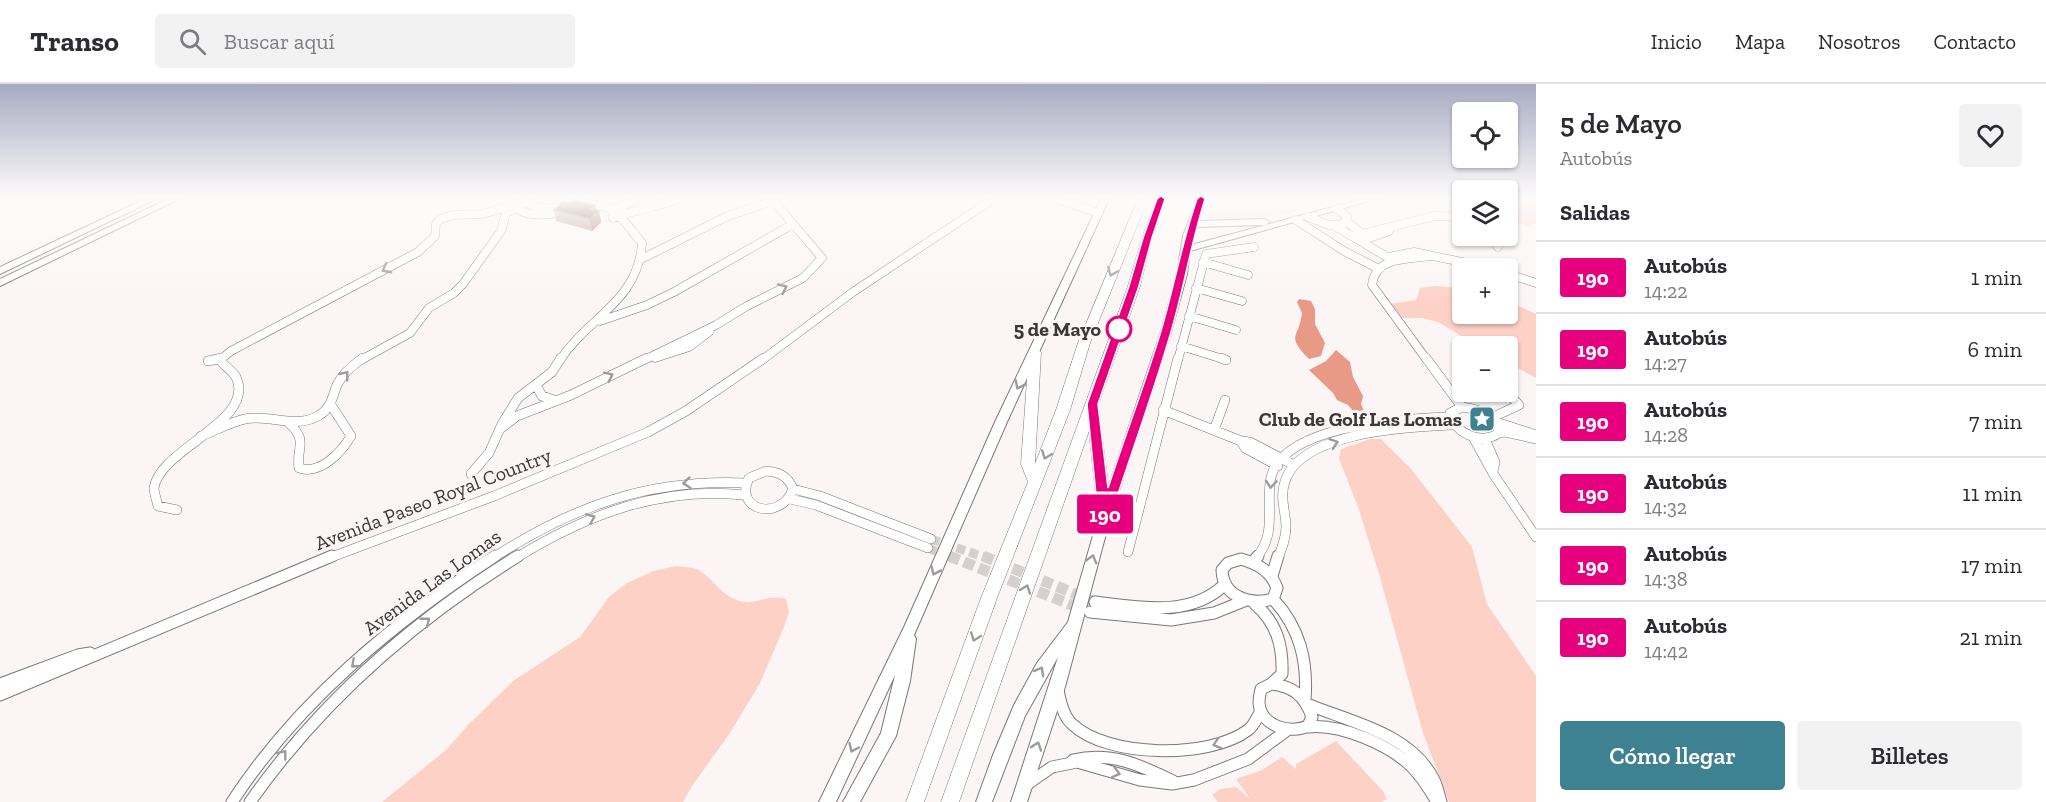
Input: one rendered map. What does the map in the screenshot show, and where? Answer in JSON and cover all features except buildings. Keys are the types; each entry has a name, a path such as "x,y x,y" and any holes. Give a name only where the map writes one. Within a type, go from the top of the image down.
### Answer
{"highway":[{"path":"915,802 989,598 1063,410 1084,343 1129,233"},
{"path":"950,802 1134,286 1149,233"},
{"path":"1035,352 1028,464 1035,483"},
{"path":"1092,404 1105,515"}],"main road":[{"path":"0,271 81,233"},
{"path":"0,283 105,233"},
{"path":"827,802 910,627 998,428 1090,233"},
{"path":"1021,797 1057,687 1105,515 1166,332 1190,233"},
{"path":"1186,249 1249,233"},
{"path":"984,802 1002,746 1018,709 1049,655 1076,621"},
{"path":"851,802 888,736 902,681 910,627"}],"street":[{"path":"208,361 220,360 231,351 418,252 435,236 435,233"},
{"path":"201,436 245,419 270,418 295,423 311,419 331,405 338,383 353,364 411,333 429,308 454,293 500,233"},
{"path":"632,233 642,243 663,248"},
{"path":"641,259 695,233"},
{"path":"594,322 637,309 689,284 732,257 780,233"},
{"path":"500,429 517,416 638,362 689,347 747,306 803,278 822,258 801,233"},
{"name":"Avenida Paseo Royal Country","path":"0,695 362,544 495,496 648,432 686,411 749,370 887,267 938,233"},
{"path":"1315,233 1336,246 1389,262 1432,256 1452,260"},
{"path":"1351,233 1362,237 1387,233"},
{"path":"1358,233 1389,262"},
{"path":"774,236 805,237"},
{"path":"471,474 489,453 518,398 552,372 573,342 619,300 631,284 641,259 642,243"},
{"path":"1128,552 1206,254 1254,247"},
{"path":"1203,262 1248,274"},
{"path":"1389,262 1373,275 1372,285 1462,407"},
{"path":"1518,277 1536,283"},
{"path":"1196,288 1242,301"},
{"path":"619,300 632,309 637,309"},
{"path":"1189,316 1236,330"},
{"path":"1181,346 1226,360"},
{"path":"177,510 158,506 153,491 166,467 233,408 239,394 238,383 235,375 220,360"},
{"path":"536,385 543,397 549,401 556,400"},
{"path":"1214,430 1225,400"},
{"path":"1493,420 1516,408 1518,405 1515,402"},
{"path":"288,422 301,436 299,468 308,471 319,468 341,450 351,436 337,418 331,405"},
{"path":"1452,421 1452,410 1462,407 1480,411 1493,420 1536,437"},
{"path":"233,408 235,414 245,419"},
{"path":"1164,410 1241,441 1245,448 1291,468"},
{"path":"1253,562 1268,541 1272,526 1269,479 1278,461 1312,439 1344,428 1413,418 1452,421 1473,437 1485,439 1491,439 1505,432 1536,437"},
{"path":"1493,420 1499,434"},
{"path":"1224,585 1220,591 1200,602 1146,608 1092,607 1149,620 1171,620 1214,613 1250,602 1265,603 1273,599 1277,588 1272,576 1273,567 1284,543 1286,531 1283,484 1291,468 1323,447 1354,436 1452,421"},
{"path":"1473,437 1482,460 1493,471 1536,537"},
{"path":"1485,439 1495,462 1493,471"},
{"path":"760,472 774,472 787,478 791,494 780,507 765,510 752,505 744,495 745,483 760,472"},
{"name":"Avenida Las Lomas","path":"232,802 257,763 287,728 328,688 417,613 505,552 572,514 635,492 699,481 745,483"},
{"name":"Avenida Las Lomas","path":"250,802 291,744 332,702 427,620 510,561 579,523 613,509 672,495 711,492 744,495"},
{"path":"791,494 816,506 929,543"},
{"path":"1272,576 1253,562 1241,559 1230,561 1223,566 1221,575 1224,585 1233,594 1250,602 1272,621 1282,653 1282,674 1261,689 1257,699 1261,711 1276,726 1286,731 1299,732 1308,727 1323,726 1389,744"},
{"path":"1273,599 1288,616 1304,652 1307,679 1306,702 1311,712 1308,727"},
{"path":"0,684 78,655 102,651"},
{"path":"1271,684 1282,685 1294,691 1306,702 1389,744 1412,767 1439,802"},
{"path":"1057,687 1062,708 1072,724 1111,750 1177,783"},
{"path":"1021,797 1052,767 1111,750 1208,747 1245,733 1259,720 1261,711"},
{"path":"1065,763 1089,765 1140,780 1177,783 1194,780 1248,759 1286,731"}],"shaded area":[{"path":"1452,287 1452,324 1518,324 1518,306 1536,314 1536,378 1518,368 1518,336 1461,336 1438,322 1422,318 1402,318 1391,304 1416,300 1420,288"},
{"path":"1299,299 1311,301 1315,309 1315,324 1325,343 1321,356 1309,359 1295,340 1302,313 1297,302"},
{"path":"1336,350 1350,362 1353,377 1363,396 1361,404 1366,416 1358,417 1348,405 1337,400 1333,393 1309,370 1326,361"},
{"name":"Club de Golf Las Lomas","path":"1370,439 1381,439 1412,470 1472,547 1487,604 1536,676 1536,802 1449,802 1423,733 1379,574 1358,507 1339,459 1341,449"},
{"path":"676,566 699,570 728,596 740,601 752,602 773,597 786,599 789,612 760,683 730,733 683,802 382,802 446,750 513,681 580,637 609,597 627,583 653,571"},
{"path":"1336,741 1383,791 1387,799 1381,802 1218,802 1212,795 1220,789 1236,787 1250,799 1236,779 1262,770 1282,757 1296,769 1296,764"}],"tunnel":[{"path":"931,539 987,558"},
{"path":"928,548 953,558"},
{"path":"949,556 1082,609"},
{"path":"983,556 1095,602"}],"bus line":[{"name":"190","path":"1149,233 1134,286 1092,404 1105,515 1166,332 1182,274 1189,233"}],"place":[{"name":"5 de Mayo","path":"1119,329"},
{"name":"Club de Golf Las Lomas","path":"1482,419"}]}
